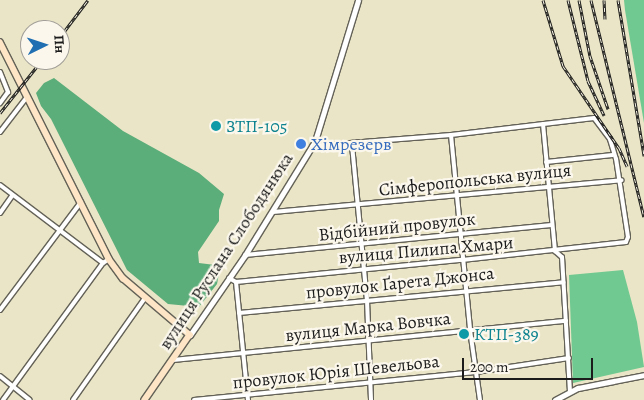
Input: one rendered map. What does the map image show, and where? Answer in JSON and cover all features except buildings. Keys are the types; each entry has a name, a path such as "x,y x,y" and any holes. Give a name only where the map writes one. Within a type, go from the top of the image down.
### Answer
{"main road":[{"path":"0,43 109,259 145,298 190,335"},
{"name":"вулиця Руслана Слободянюка","path":"145,400 190,335"}],"street":[{"name":"вулиця Руслана Слободянюка","path":"190,335 273,212 312,146 358,0"},
{"path":"0,72 8,92 0,103"},
{"path":"0,132 27,97"},
{"path":"312,146 352,145 594,118 610,139 621,179"},
{"path":"543,124 555,251 562,258 570,391"},
{"path":"451,135 465,289 480,400"},
{"path":"352,145 367,300 371,400"},
{"path":"546,162 613,155"},
{"name":"Сімферопольська вулиця","path":"273,212 457,197 621,179"},
{"name":"вулиця Пилипа Хмари","path":"236,282 555,251 626,242 621,179"},
{"path":"0,185 102,263"},
{"path":"0,213 12,196"},
{"path":"0,310 81,202"},
{"name":"Відбійний провулок","path":"245,255 552,225"},
{"path":"3,400 102,263 109,259"},
{"path":"229,278 236,282 248,400"},
{"name":"провулок Ґарета Джонса","path":"239,313 465,289 564,282"},
{"path":"73,400 145,298"},
{"name":"вулиця Марка Вовчка","path":"173,360 566,321"},
{"name":"провулок Юрія Шевельова","path":"194,400 476,372 569,358"},
{"path":"555,400 570,391 644,375"},
{"path":"0,376 30,400"}],"green space":[{"path":"624,0 644,0 644,123 625,10"},
{"path":"54,78 123,131 199,173 224,194 219,210 219,221 198,252 199,263 215,265 219,274 217,284 199,307 168,304 127,270 36,93 44,83"},
{"path":"623,270 637,322 644,367 573,383 569,275"}],"railway":[{"path":"70,24 88,0"},
{"path":"543,0 563,66 619,148 627,166"},
{"path":"568,0 588,81 604,116"},
{"path":"579,0 590,56 608,109"},
{"path":"591,0 644,217"},
{"path":"604,0 605,19"},
{"path":"618,0 644,156"},
{"path":"0,113 34,70"}],"place":[{"name":"ЗТП-105","path":"216,126"},
{"name":"Хімрезерв","path":"301,144"},
{"name":"КТП-389","path":"464,334"}]}
